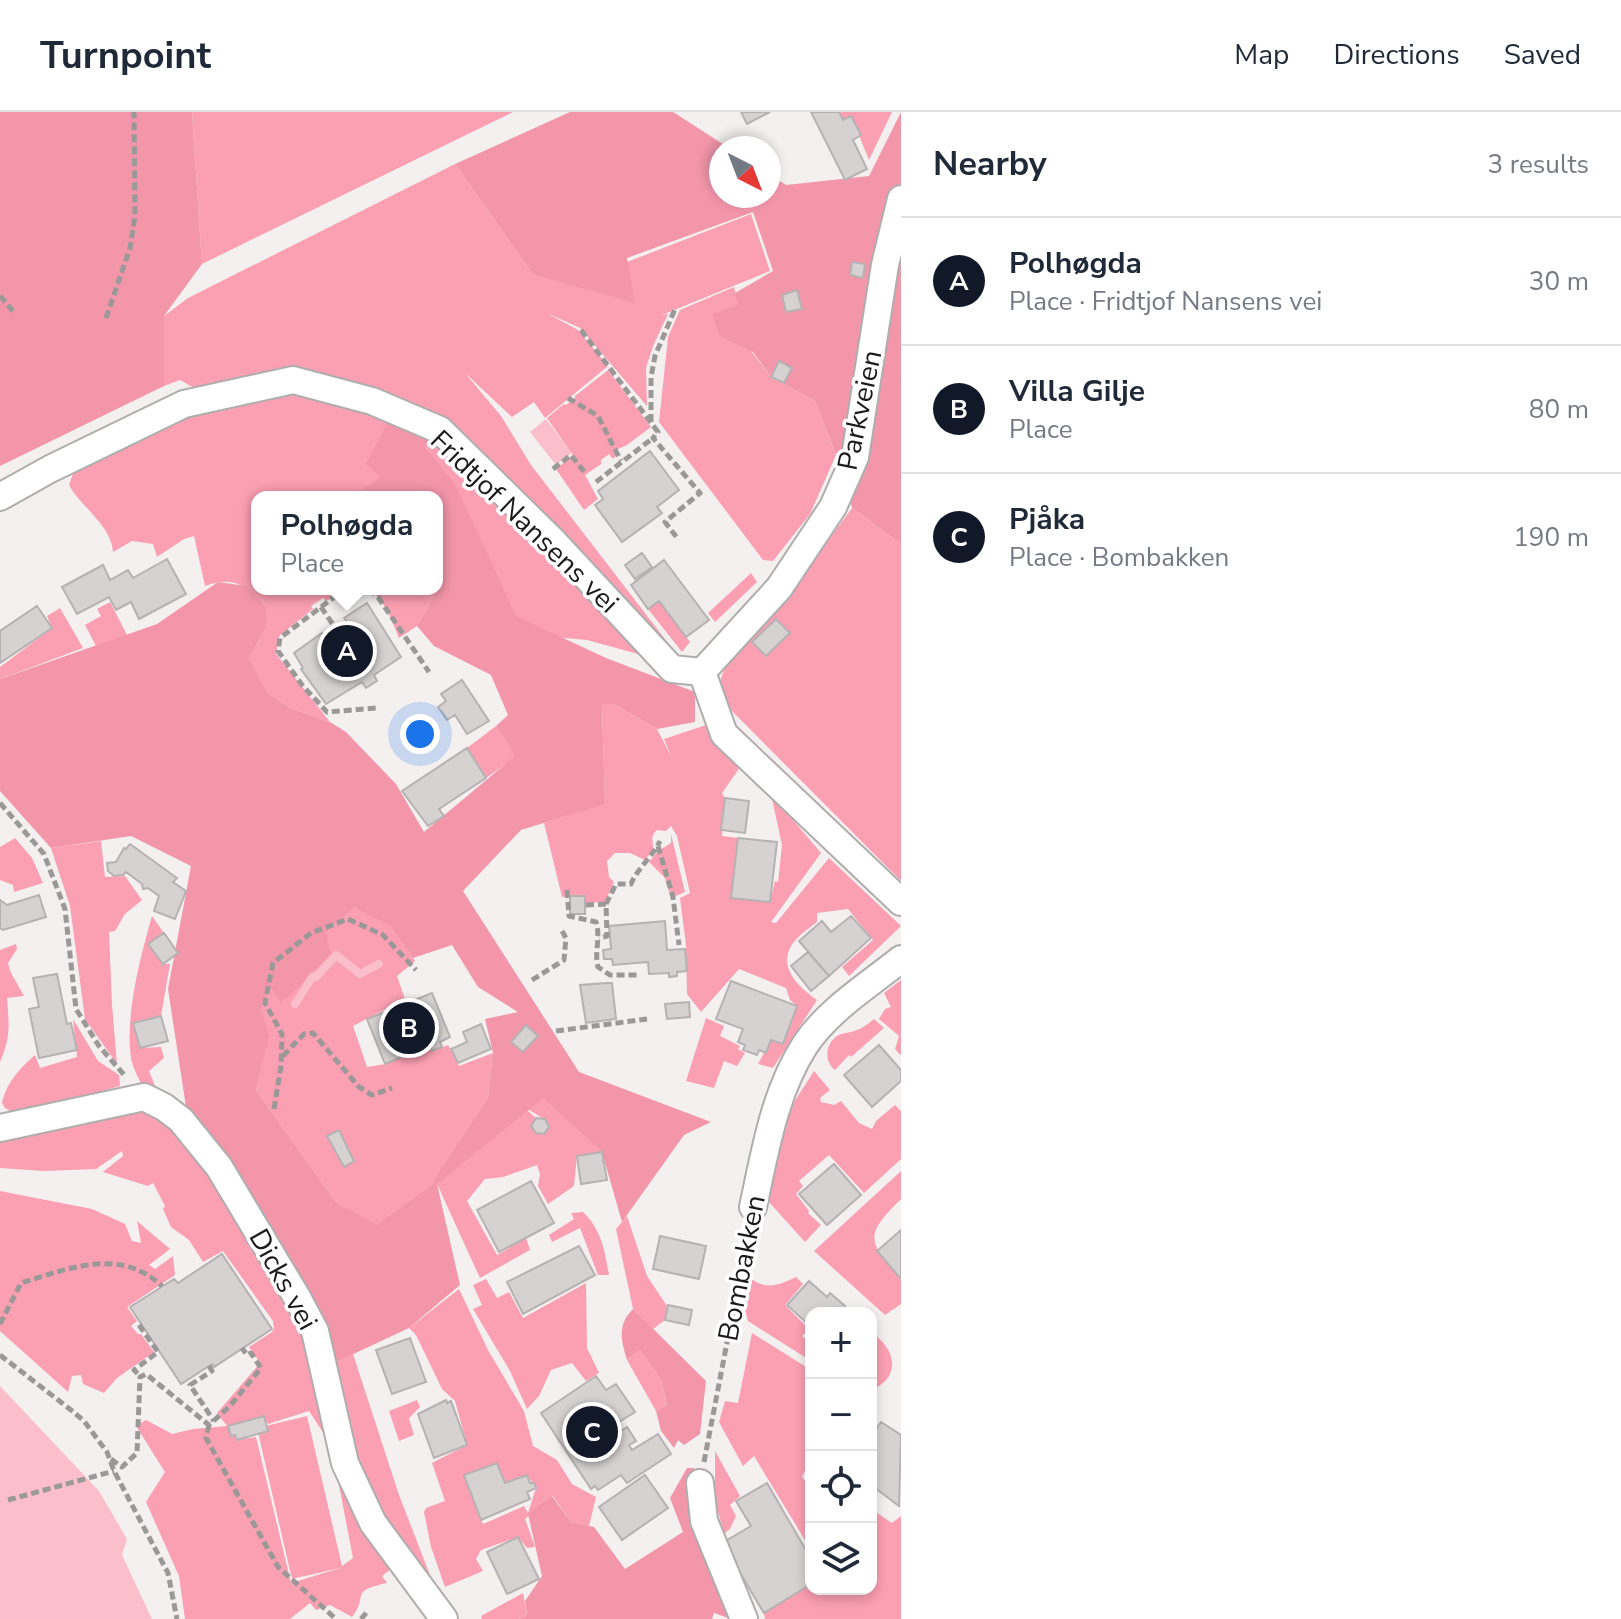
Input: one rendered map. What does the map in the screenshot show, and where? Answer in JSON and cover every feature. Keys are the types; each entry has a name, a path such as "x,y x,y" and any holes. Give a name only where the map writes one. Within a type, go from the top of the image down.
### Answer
{"street":[{"name":"Parkveien","path":"702,672 779,588 833,507 855,457 885,265 901,199"},
{"name":"Fridtjof Nansens vei","path":"0,497 50,469 184,404 293,380 372,401 440,430 554,542 672,669 702,672"},
{"path":"702,672 724,734 901,902"},
{"name":"Bombakken","path":"753,1207 771,1124 789,1073 806,1043 827,1019 901,959"},
{"path":"0,1128 144,1097"},
{"name":"Dicks vei","path":"144,1097 181,1120 219,1167 298,1299 315,1331 345,1463 373,1523 444,1619"},
{"path":"700,1483 704,1521 744,1619"}],"path":[{"path":"106,318 130,248 135,216 134,112"},
{"path":"0,296 13,311"},
{"path":"651,423 651,377 655,356 675,309"},
{"path":"581,330 658,432 596,482"},
{"path":"568,398 598,416 621,461"},
{"path":"653,438 700,493 665,522 678,539"},
{"path":"553,469 571,455 586,474"},
{"path":"337,595 280,638 278,651 302,685 327,712 377,708"},
{"path":"376,595 429,672"},
{"path":"321,607 336,629"},
{"path":"0,803 44,854 65,909 76,1009 99,1046 144,1097"},
{"path":"599,938 607,936 606,904 616,884 631,884 635,874 659,844 673,897 679,945"},
{"path":"567,890 569,916 576,915 596,922 598,967 610,975 637,975"},
{"path":"586,905 606,904"},
{"path":"274,1109 282,1057 282,1034 265,1003 273,963 311,933 348,919 383,935 416,970"},
{"path":"532,980 564,960 566,938 562,931"},
{"path":"556,1031 647,1019"},
{"path":"282,1057 304,1034 313,1033 359,1087 372,1095 392,1088"},
{"name":"Bombakken","path":"700,1483 753,1207"},
{"path":"0,1324 21,1283 68,1268 110,1262 150,1275 162,1286"},
{"path":"110,1458 122,1467 137,1453 141,1377 134,1370 158,1352 139,1325"},
{"path":"242,1348 247,1355 251,1353 261,1368 212,1423 206,1438 278,1567 336,1619"},
{"path":"0,1355 84,1421 97,1437 168,1573 177,1619"},
{"path":"209,1366 212,1371 190,1385 212,1423"},
{"path":"141,1377 146,1374 212,1423"},
{"path":"8,1500 114,1471"},
{"path":"361,1619 367,1612"}],"shaded area":[{"path":"0,112 192,112 202,264 164,316 164,386 0,466"},
{"path":"192,112 513,112 202,264"},
{"path":"570,112 673,112 710,136 709,208 781,208 781,182 786,185 869,176 901,112 901,544 852,508 840,465 815,401 771,377 753,352 720,336 712,314 738,305 735,293 773,271 753,212 627,258 635,303 533,275 455,164"},
{"path":"839,112 892,112 869,160 851,116 843,120"},
{"path":"455,164 533,275 634,302 627,262 751,214 770,271 662,315 668,314 646,368 647,406 580,328 547,313 578,330 608,366 545,418 534,402 512,417 465,373 501,416 531,465 678,656 672,663 522,491 476,449 344,384 203,393 180,380 164,386 164,316 188,298"},
{"path":"734,287 748,347 771,377 815,401 836,455 810,514 773,561 763,560 659,422 668,337 680,310"},
{"path":"608,370 651,427 618,449 613,459 609,454 585,475 598,499 584,510 556,469 573,455 547,418"},
{"path":"318,395 392,414 381,477 361,491 251,491 251,592 232,582 205,586 194,536 157,557 153,544 132,541 113,552 102,525 69,485 75,468 175,418 244,396"},
{"path":"392,414 432,435 425,447 455,484 516,616 606,658 695,692 695,722 657,729 614,704 602,704 605,804 521,830 463,891 579,1072 711,1122 684,1135 622,1222 602,1152 543,1098 437,1184 460,1285 409,1328 332,1364 259,1218 186,1107 168,989 191,866 131,836 51,848 0,791 0,679 157,624 218,582 246,586 251,595 266,606 266,628 249,658 268,693 290,708 330,722 346,732 396,784 424,832 515,756 496,726 508,715 491,675 434,646 417,626 434,595 443,595 443,491 360,491 380,477 366,464","holes":["355,908 390,925 413,958 452,945 478,987 518,1012 485,1019 493,1053 488,1097 434,1178 434,1183 377,1225 336,1202 256,1090 269,1036 261,1009 271,989 282,1003 331,954 326,933"]},
{"path":"546,419 572,453 556,465 530,432"},
{"path":"432,435 649,657 587,640 521,634 425,446"},
{"path":"852,508 901,544 901,881 715,694 726,665 797,582"},
{"path":"751,573 757,582 715,622 708,613"},
{"path":"254,595 337,595 326,601 323,598 311,606 313,609 279,636 276,654 330,722 290,708 268,693 249,658 266,628 266,606"},
{"path":"375,595 434,595 417,626 399,638 384,605"},
{"path":"659,601 690,642 682,652 648,609"},
{"path":"110,602 127,635 96,646 85,625 101,616 97,609"},
{"path":"60,608 83,648 0,679 0,667 52,628 47,616"},
{"path":"602,704 614,704 657,729 672,758 664,739 712,723 743,763 722,793 725,798 722,836 738,838 732,898 770,902 775,881 778,882 782,845 771,794 821,853 771,922 776,923 829,858 901,926 849,976 842,967 873,940 848,909 817,913 817,922 793,943 787,960 797,983 817,1000 773,1068 758,1064 771,1040 783,1044 797,1006 790,1000 786,988 739,969 701,1012 687,994 686,945 680,898 690,893 677,836 671,826 666,831 657,830 652,837 653,850 645,860 630,853 615,853 607,861 609,877 614,882 605,902 586,903 584,896 562,897 544,823 605,803"},
{"path":"496,726 516,757 486,778 467,748"},
{"path":"671,834 685,892 671,898 665,878 649,862 658,851 671,843"},
{"path":"15,838 32,858 43,883 14,892 13,885 0,880 0,847"},
{"path":"101,841 105,877 125,876 142,900 125,914 115,931 109,932 117,1064 85,1019 70,906 51,848"},
{"path":"355,908 387,919 415,961 397,976 405,999 353,1026 367,1067 385,1064 430,1045 432,1051 448,1045 459,1066 493,1053 488,1097 434,1178 434,1183 377,1226 336,1202 256,1090 268,1037 261,1009 271,989 283,1003 326,933"},
{"path":"152,916 164,933 149,944 163,964 170,964 161,1016 134,1024 140,1048 161,1047 164,1058 149,1071 157,1091 146,1093 132,1062 130,1024 138,968"},
{"path":"16,944 17,949 8,963 24,996 7,998 8,1031 0,1062 0,950"},
{"path":"901,980 900,1055 895,1049 899,1036 879,1019 885,1009 891,1007 884,993"},
{"path":"706,1018 724,1026 720,1036 740,1046 738,1049 745,1053 737,1066 724,1061 714,1088 686,1081"},
{"path":"73,1019 98,1061 119,1075 120,1086 15,1115 2,1102 11,1082 29,1060 35,1055 40,1068 77,1057"},
{"path":"874,1019 884,1028 835,1070 831,1067 828,1048 833,1039 859,1029"},
{"path":"814,1071 830,1090 820,1098 821,1102 834,1105 841,1101 859,1123 872,1129 876,1121 895,1105 901,1111 901,1159 864,1193 829,1155 799,1181 803,1186 796,1194 808,1213 821,1225 805,1242 768,1201 778,1143 789,1110"},
{"path":"543,1097 602,1152 577,1156 574,1186 548,1204 538,1186 540,1174 537,1165 503,1177 485,1179 467,1201 497,1255 526,1238 530,1250 480,1278 437,1184 527,1110 536,1118 531,1126 536,1133 544,1134 545,1120 528,1109"},
{"path":"145,1107 189,1140 306,1335 333,1448 309,1411 268,1424 263,1416 228,1427 237,1440 256,1437 291,1583 340,1568 292,1579 257,1428 307,1416 342,1566 353,1558 337,1475 340,1472 391,1569 382,1576 387,1583 363,1592 352,1617 330,1605 316,1610 310,1603 290,1619 185,1619 179,1576 146,1502 165,1472 136,1426 146,1420 172,1434 227,1426 217,1413 260,1363 249,1347 272,1332 273,1321 223,1251 203,1262 189,1240 171,1227 153,1183 148,1186 103,1172 123,1156 122,1151 96,1169 44,1171 0,1168 0,1140"},
{"path":"901,1171 901,1199 880,1222 874,1239 876,1247 901,1279 901,1304 885,1315 814,1251"},
{"path":"0,1191 92,1209 125,1224 132,1241 141,1243 137,1221 170,1249 149,1265 155,1269 173,1256 175,1275 127,1307 137,1321 131,1326 154,1352 117,1378 104,1393 83,1384 81,1375 72,1376 68,1392 0,1331"},
{"path":"583,1212 598,1233 609,1275 598,1275 580,1228 552,1242 549,1235 574,1219 571,1213"},
{"path":"627,1216 647,1276 667,1306 665,1320 653,1329 633,1309 616,1229"},
{"path":"749,1277 766,1285 796,1277 803,1284 785,1305 805,1325 802,1336 805,1338 805,1357 748,1321 744,1305"},
{"path":"486,1279 497,1298 509,1292 523,1318 586,1283 587,1348 599,1373 586,1381 572,1363 551,1370 539,1396 527,1409 510,1371 473,1309 482,1305 473,1285"},
{"path":"459,1289 488,1350 524,1411 533,1446 557,1460 572,1484 596,1497 589,1526 571,1522 553,1496 525,1519 535,1547 527,1548 518,1537 481,1550 476,1559 483,1571 445,1587 431,1547 424,1512 426,1508 445,1501 432,1463 467,1445 455,1401 442,1389 416,1335 409,1328","holes":["497,1463 506,1483 527,1475 536,1488 528,1513 524,1506 483,1524 464,1475"]},
{"path":"633,1309 706,1381 700,1434 684,1445 678,1440 674,1448 661,1431 656,1411 667,1406 661,1380 640,1350 627,1360 622,1327"},
{"path":"752,1333 805,1366 805,1469 802,1477 805,1481 805,1540 754,1456 743,1466 719,1422 725,1401 738,1403"},
{"path":"877,1337 892,1359 891,1372 877,1387"},
{"path":"640,1350 661,1380 667,1407 656,1411 627,1360"},
{"path":"353,1354 399,1495 435,1588 393,1542 345,1443 332,1364"},
{"path":"0,1386 99,1491 127,1539 122,1555 152,1619 0,1619"},
{"path":"417,1400 420,1407 409,1418 414,1435 399,1441 389,1411"},
{"path":"715,1451 740,1496 730,1505 736,1516 724,1534 715,1501"},
{"path":"687,1468 694,1468 694,1521 731,1619 714,1613 712,1619 519,1619 527,1615 525,1601 542,1576 528,1514 552,1496 571,1522 594,1527 625,1569 683,1532 670,1498"},
{"path":"877,1513 892,1523 901,1516 901,1619 765,1619 764,1613 805,1588 805,1595 877,1595"},
{"path":"523,1593 527,1615 519,1619 482,1619 481,1616"}],"building":[{"path":"741,112 770,112 747,124"},
{"path":"811,112 839,112 843,120 851,116 861,135 853,140 867,169 845,180"},
{"path":"852,262 865,264 863,278 850,275"},
{"path":"797,290 802,309 786,312 782,295"},
{"path":"779,361 792,368 784,383 771,377"},
{"path":"650,451 679,490 657,507 662,513 622,542 595,505 603,499 598,491"},
{"path":"642,553 652,567 635,579 625,565"},
{"path":"167,559 186,594 139,619 131,602 116,610 109,597 77,614 62,587 103,565 110,580 128,570 133,578"},
{"path":"664,560 709,620 686,637 659,601 648,609 631,585"},
{"path":"367,603 401,657 374,675 377,681 366,688 362,682 326,704 301,669 294,653 322,633 324,636 347,622 344,618"},
{"path":"37,606 52,628 0,663 0,631"},
{"path":"776,619 790,633 766,656 752,642"},
{"path":"462,680 489,721 467,734 455,715 447,720 438,707 446,701 441,694"},
{"path":"467,748 486,778 439,809 444,816 428,826 402,791"},
{"path":"725,798 749,801 745,833 721,830"},
{"path":"738,838 777,842 770,902 731,898"},
{"path":"130,844 177,878 173,882 186,891 175,919 154,911 159,896 148,888 143,889 142,884 126,872 114,876 108,871 107,863 116,862"},
{"path":"39,895 46,917 3,930 0,928 0,900 7,905"},
{"path":"570,896 585,896 585,914 570,914"},
{"path":"851,916 871,938 829,976 799,941 822,921 831,932"},
{"path":"665,921 667,950 685,949 687,971 669,977 669,973 649,974 648,962 613,965 612,959 604,959 603,950 611,949 609,926"},
{"path":"164,933 178,953 163,964 148,944"},
{"path":"808,952 829,976 811,991 791,966"},
{"path":"57,974 67,1024 71,1023 77,1050 39,1058 29,1009 39,1007 33,978"},
{"path":"731,981 797,1006 783,1044 771,1040 766,1053 759,1050 757,1055 743,1050 745,1045 738,1042 743,1029 716,1019"},
{"path":"612,983 616,1019 586,1023 580,985"},
{"path":"432,993 450,1037 440,1042 442,1047 432,1051 430,1045 385,1064 367,1019"},
{"path":"689,1002 690,1017 667,1019 665,1004"},
{"path":"161,1016 168,1041 140,1048 133,1023"},
{"path":"481,1024 491,1049 458,1063 451,1049 467,1042 463,1032"},
{"path":"526,1025 538,1036 523,1052 511,1042"},
{"path":"879,1045 901,1070 901,1081 872,1107 844,1075"},
{"path":"536,1118 545,1119 549,1127 544,1134 536,1133 531,1126"},
{"path":"339,1130 354,1161 344,1167 327,1136"},
{"path":"602,1152 607,1180 581,1184 577,1156"},
{"path":"834,1164 861,1195 827,1225 799,1194"},
{"path":"531,1181 554,1223 499,1252 477,1210"},
{"path":"901,1230 901,1279 877,1251"},
{"path":"660,1236 706,1246 699,1279 653,1269"},
{"path":"579,1246 595,1275 523,1314 507,1282"},
{"path":"222,1254 272,1329 214,1367 212,1364 181,1384 130,1307 174,1279 178,1283"},
{"path":"809,1281 827,1297 830,1293 845,1306 805,1307 805,1322 787,1305"},
{"path":"668,1305 692,1310 689,1325 665,1320"},
{"path":"410,1338 426,1382 392,1394 376,1350"},
{"path":"596,1376 606,1390 616,1384 635,1412 616,1424 621,1431 627,1427 636,1441 629,1445 632,1450 658,1434 671,1454 627,1483 621,1475 598,1490 595,1486 591,1489 541,1413"},
{"path":"446,1400 447,1403 451,1401 467,1445 434,1458 418,1414"},
{"path":"264,1416 268,1431 237,1440 235,1435 231,1436 228,1426"},
{"path":"881,1422 901,1435 899,1506 877,1490 877,1428"},
{"path":"497,1463 505,1483 527,1475 536,1488 527,1492 530,1499 481,1520 464,1475"},
{"path":"645,1475 668,1508 622,1540 599,1507"},
{"path":"767,1483 805,1549 805,1588 764,1613 722,1543 751,1526 736,1501"},
{"path":"518,1537 539,1579 507,1594 487,1552"}],"waterway":[{"path":"295,1004 313,976 316,977 336,955 360,974 379,964"}],"place":[{"name":"Polhøgda","path":"347,651"},
{"name":"Villa Gilje","path":"409,1028"},
{"name":"Pjåka","path":"592,1432"}]}
